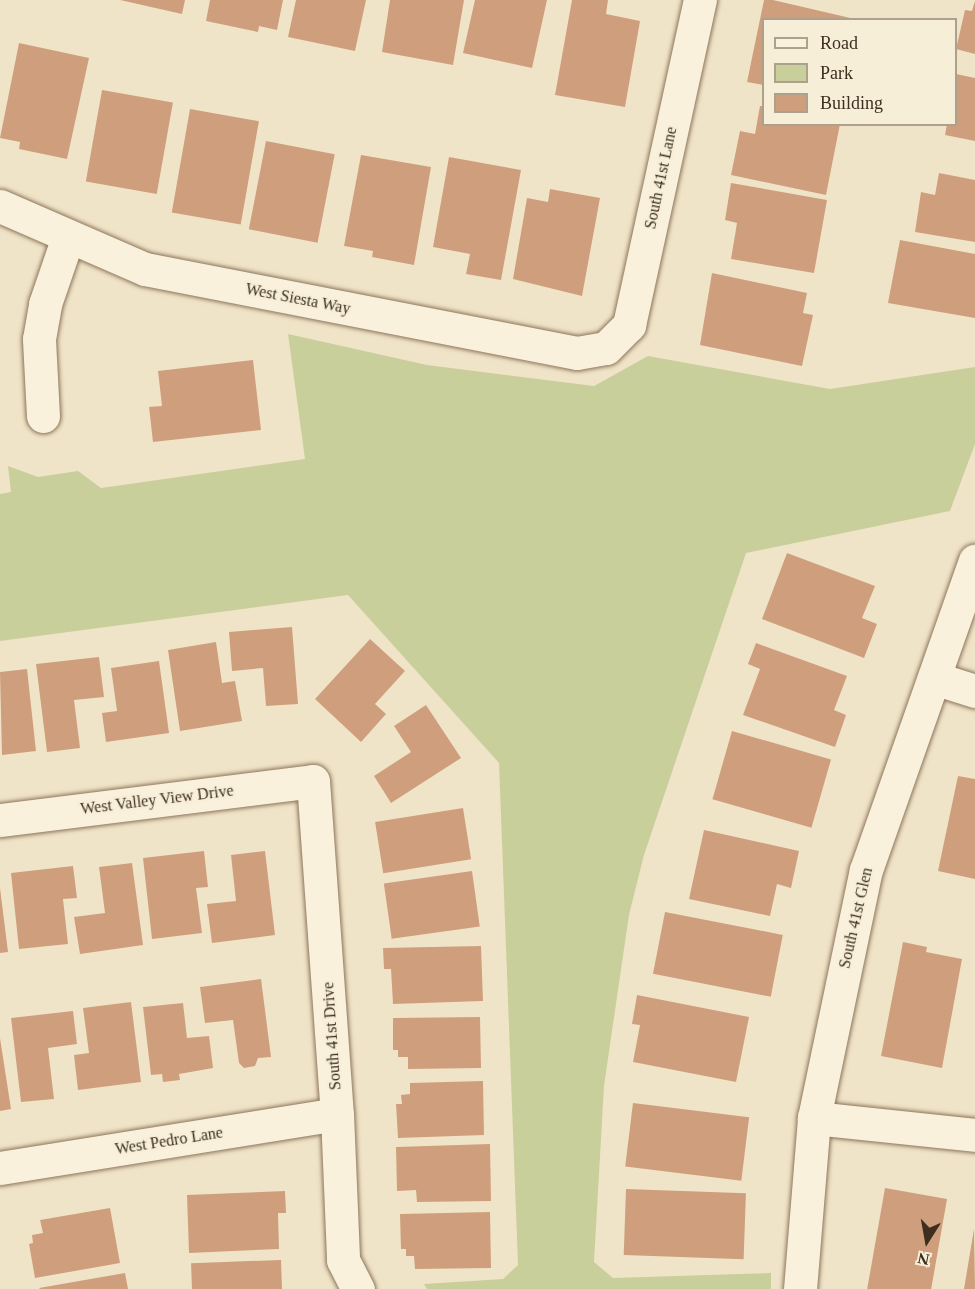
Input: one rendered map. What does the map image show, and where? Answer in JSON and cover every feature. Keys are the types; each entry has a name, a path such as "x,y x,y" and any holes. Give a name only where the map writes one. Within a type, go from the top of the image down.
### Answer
{"street":[{"name":"South 41st Lane","path":"606,348 629,325 700,0"},
{"name":"West Siesta Way","path":"0,206 145,269 577,353 606,348"},
{"path":"43,416 39,339 45,304 68,237"},
{"name":"South 41st Glen","path":"800,1289 814,1118 866,870 975,561"},
{"path":"934,678 975,691"},
{"name":"West Valley View Drive","path":"0,820 314,781"},
{"name":"South 41st Drive","path":"314,781 337,1114 343,1260 358,1289"},
{"name":"West Pedro Lane","path":"0,1168 337,1114"},
{"path":"814,1118 975,1135"}],"green space":[{"path":"288,334 427,365 594,386 648,356 830,389 975,367 975,444 950,511 746,553 644,855 629,915 604,1086 594,1262 613,1278 771,1273 771,1289 427,1289 424,1284 503,1279 518,1265 499,763 348,595 0,641 0,494 11,492 8,466 38,477 78,471 101,488 305,459"}],"building":[{"path":"120,0 185,0 182,14"},
{"path":"210,0 283,0 277,30 259,26 258,32 206,21"},
{"path":"296,0 366,0 355,51 288,37"},
{"path":"390,0 464,0 453,65 382,52"},
{"path":"475,0 547,0 532,68 463,53"},
{"path":"572,0 608,0 606,14 640,21 625,107 555,95"},
{"path":"764,0 773,0 850,18 762,18 762,85 747,82"},
{"path":"975,1 975,54 957,49 965,10 972,11"},
{"path":"19,43 89,58 67,159 19,149 20,142 0,138"},
{"path":"957,74 975,78 975,141 945,135 947,126 957,126"},
{"path":"102,90 173,103 157,194 86,182"},
{"path":"760,106 762,106 762,126 840,126 826,195 731,175 740,131 755,134"},
{"path":"190,109 259,121 241,225 172,212"},
{"path":"266,141 335,154 318,243 249,229"},
{"path":"361,155 431,167 414,265 372,257 373,251 344,246"},
{"path":"449,157 521,170 501,280 466,274 470,254 433,247"},
{"path":"939,173 975,180 975,242 915,232 921,192 935,195"},
{"path":"731,183 827,200 814,273 731,259 737,223 725,220"},
{"path":"550,189 600,198 582,296 513,279 527,198 548,202"},
{"path":"900,240 975,254 975,318 888,303"},
{"path":"712,273 807,293 803,313 813,315 802,366 700,345"},
{"path":"253,360 261,430 153,442 149,407 162,406 158,371"},
{"path":"787,553 875,586 862,618 877,624 864,658 762,619"},
{"path":"292,627 298,704 266,706 263,668 232,671 229,632"},
{"path":"370,639 405,671 375,704 386,714 361,742 315,699"},
{"path":"216,642 222,683 235,681 242,721 180,731 168,650"},
{"path":"756,643 847,676 834,710 846,715 835,747 743,715 760,669 748,664"},
{"path":"99,657 104,697 74,700 80,748 47,752 36,664"},
{"path":"159,661 169,733 106,742 102,713 117,711 111,668"},
{"path":"27,669 36,751 2,755 0,672"},
{"path":"426,705 461,758 391,803 374,776 411,752 394,726"},
{"path":"732,731 831,759 811,828 712,799"},
{"path":"958,776 975,779 975,879 938,871"},
{"path":"463,808 471,859 383,873 375,822"},
{"path":"704,830 799,851 791,888 777,884 770,916 689,899"},
{"path":"204,851 208,887 196,888 202,933 152,939 143,858"},
{"path":"265,851 275,935 212,943 207,904 236,901 231,855"},
{"path":"132,863 143,945 80,954 74,917 105,913 99,867"},
{"path":"73,866 77,898 63,899 68,944 19,949 11,873"},
{"path":"472,871 480,926 392,939 384,883"},
{"path":"0,888 8,952 0,953"},
{"path":"665,912 783,935 771,997 653,974"},
{"path":"903,942 927,947 926,952 962,959 942,1068 881,1056"},
{"path":"481,946 483,1001 393,1004 391,969 384,969 383,948"},
{"path":"261,979 271,1057 258,1058 255,1066 244,1068 239,1063 233,1020 205,1023 200,987"},
{"path":"637,995 749,1017 736,1082 633,1062 640,1025 632,1024"},
{"path":"131,1002 141,1082 78,1090 74,1055 89,1053 83,1008"},
{"path":"183,1003 187,1038 209,1036 213,1068 179,1074 180,1080 163,1082 162,1074 151,1075 143,1007"},
{"path":"73,1011 77,1044 48,1048 54,1099 21,1102 11,1018"},
{"path":"480,1017 481,1068 408,1069 408,1057 398,1057 398,1050 393,1050 393,1018"},
{"path":"0,1038 11,1109 0,1111"},
{"path":"483,1081 484,1135 398,1138 396,1104 402,1104 401,1095 410,1094 410,1083"},
{"path":"633,1103 749,1117 741,1181 625,1167"},
{"path":"490,1144 491,1201 417,1202 416,1190 397,1191 396,1147"},
{"path":"885,1188 947,1199 931,1289 867,1289"},
{"path":"626,1189 746,1193 744,1259 624,1255"},
{"path":"285,1191 286,1213 278,1213 279,1249 189,1253 187,1195"},
{"path":"110,1208 120,1263 35,1278 29,1244 33,1243 32,1235 43,1233 40,1220"},
{"path":"490,1212 491,1268 415,1269 414,1256 406,1256 406,1249 401,1249 400,1214"},
{"path":"974,1229 975,1289 964,1289"},
{"path":"281,1260 282,1289 192,1289 191,1263"},
{"path":"125,1273 128,1289 39,1288"}]}
